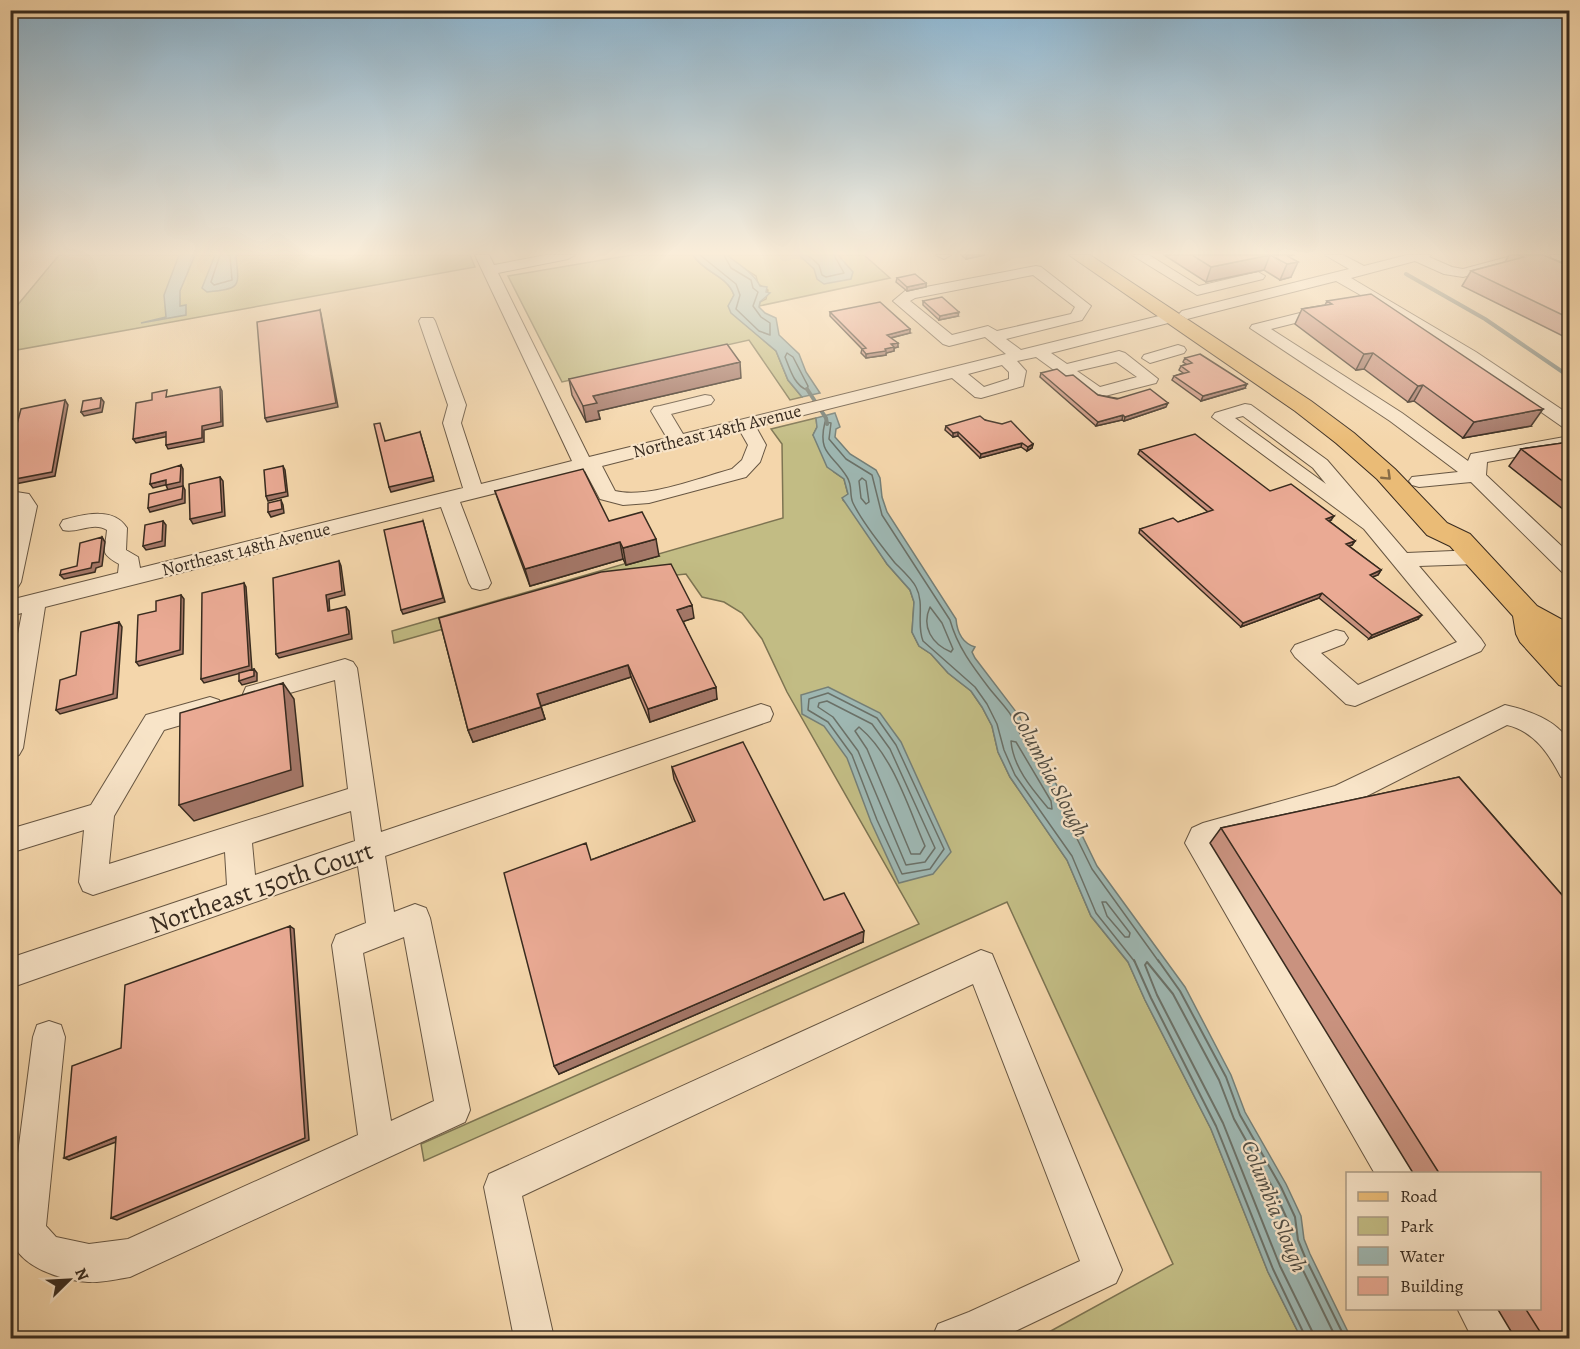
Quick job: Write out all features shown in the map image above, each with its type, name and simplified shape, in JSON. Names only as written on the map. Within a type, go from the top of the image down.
[{"type":"main road","points":[[1182,318],[1332,409],[1378,445],[1419,482],[1462,528],[1468,548]]},
{"type":"main road","points":[[1182,318],[1322,420],[1380,469],[1437,529],[1468,548],[1527,613],[1559,632],[1569,643]]},
{"type":"main road","points":[[1527,613],[1531,634],[1569,677]]},
{"type":"street","points":[[514,318],[587,463],[607,495],[623,499],[649,497],[740,473],[751,462],[757,445],[745,424]]},
{"type":"street","points":[[921,318],[949,341],[988,331],[1012,357],[1018,371],[1017,382],[981,393],[955,372]]},
{"type":"street","points":[[994,337],[1069,318]]},
{"type":"street","name":"Northeast 148th Avenue","points":[[10,608],[1171,318]]},
{"type":"street","points":[[1298,318],[1258,328],[1396,417],[1476,476],[1569,567]]},
{"type":"street","points":[[1410,318],[1462,350],[1569,424]]},
{"type":"street","points":[[427,321],[457,405],[452,423],[474,492]]},
{"type":"street","points":[[1114,332],[1146,355],[1178,350]]},
{"type":"street","points":[[1038,351],[1050,361],[1066,369]]},
{"type":"street","points":[[678,441],[660,411],[705,400]]},
{"type":"street","points":[[1336,638],[1303,651],[1355,697],[1473,645],[1320,464],[1245,409],[1221,417],[1369,524]]},
{"type":"street","points":[[1476,476],[1478,458],[1569,441]]},
{"type":"street","points":[[1419,482],[1476,476]]},
{"type":"street","points":[[10,582],[27,506],[16,497]]},
{"type":"street","points":[[448,498],[480,583]]},
{"type":"street","points":[[70,525],[101,519],[111,522],[117,528],[115,554],[125,557],[130,562],[129,578]]},
{"type":"street","points":[[1400,560],[1468,548]]},
{"type":"street","points":[[10,748],[35,602]]},
{"type":"street","points":[[362,796],[93,882],[100,814],[155,722],[345,668],[382,932]]},
{"type":"street","name":"Northeast 150th Court","points":[[10,973],[761,714]]},
{"type":"street","points":[[1394,1172],[1199,843],[1202,837],[1213,832],[1341,796],[1505,715],[1517,717],[1550,739],[1557,745],[1569,768]]},
{"type":"street","points":[[10,841],[100,814]]},
{"type":"street","points":[[238,836],[242,894]]},
{"type":"street","points":[[49,1037],[19,1235],[45,1253],[88,1263],[129,1258],[377,1145],[453,1110],[416,918],[347,945],[377,1145]]},
{"type":"street","points":[[534,1338],[502,1186],[981,965],[1103,1270],[968,1336]]},
{"type":"street","points":[[1477,1310],[1494,1338]]},
{"type":"green space","points":[[11,318],[194,318],[11,351]]},
{"type":"green space","points":[[529,318],[738,318],[776,351],[788,380],[802,397],[790,400],[749,340],[562,382]]},
{"type":"green space","points":[[816,418],[817,427],[813,435],[834,472],[844,479],[848,494],[843,500],[852,509],[887,564],[910,590],[914,602],[912,632],[919,646],[931,654],[948,673],[971,691],[982,707],[992,726],[998,752],[1010,777],[1067,860],[1091,916],[1128,962],[1211,1129],[1268,1272],[1301,1338],[1038,1338],[1173,1264],[1007,902],[424,1161],[421,1144],[919,924],[787,692],[762,639],[742,613],[724,602],[702,597],[686,574],[608,582],[394,643],[392,631],[783,518],[782,444],[771,429]]},
{"type":"water","points":[[737,318],[776,318],[779,335],[799,354],[806,372],[820,393],[802,397],[788,380],[776,351]]},
{"type":"water","points":[[835,413],[840,427],[836,429],[835,437],[850,454],[876,470],[880,478],[882,497],[887,512],[956,619],[961,636],[975,647],[972,652],[975,658],[1020,717],[1023,727],[1062,794],[1097,866],[1185,987],[1231,1075],[1245,1112],[1286,1184],[1301,1216],[1304,1239],[1310,1254],[1351,1338],[1301,1338],[1268,1272],[1211,1129],[1128,962],[1091,916],[1067,860],[1010,777],[998,752],[992,726],[982,707],[971,691],[948,673],[931,654],[919,646],[912,632],[914,602],[910,590],[887,564],[842,498],[848,494],[844,479],[827,467],[813,435],[817,427],[816,418]]},
{"type":"water","points":[[828,687],[880,713],[901,742],[951,852],[933,874],[899,883],[871,822],[847,758],[824,726],[802,714],[801,695]]},
{"type":"building","points":[[278,318],[321,318],[336,403],[265,418],[257,322]]},
{"type":"building","points":[[836,318],[898,318],[910,329],[887,335],[898,343],[891,344],[894,347],[885,349],[886,351],[866,354],[862,349],[866,348]]},
{"type":"building","points":[[1314,318],[1407,318],[1543,409],[1474,422],[1423,385],[1418,386],[1373,353],[1364,354]]},
{"type":"building","points":[[727,344],[740,362],[593,396],[597,403],[583,406],[569,379]]},
{"type":"building","points":[[1200,354],[1247,384],[1203,396],[1174,376],[1189,372],[1181,366],[1192,363],[1185,358]]},
{"type":"building","points":[[1057,369],[1066,376],[1073,375],[1098,395],[1117,399],[1150,389],[1168,403],[1125,417],[1123,415],[1098,422],[1041,373]]},
{"type":"building","points":[[220,387],[221,422],[202,426],[202,438],[166,445],[166,432],[133,439],[136,403],[152,400],[152,393],[167,390],[166,397]]},
{"type":"building","points":[[101,398],[100,408],[81,412],[83,401]]},
{"type":"building","points":[[65,400],[52,472],[10,480],[10,450],[21,409]]},
{"type":"building","points":[[980,416],[985,420],[1002,424],[1011,421],[1033,444],[1028,447],[1022,443],[981,454],[958,432],[953,433],[946,426]]},
{"type":"building","points":[[380,423],[385,441],[420,432],[433,477],[389,487],[374,424]]},
{"type":"building","points":[[1195,434],[1270,491],[1291,484],[1334,516],[1326,519],[1355,541],[1346,544],[1381,570],[1370,575],[1422,615],[1372,635],[1322,593],[1243,623],[1140,529],[1173,518],[1178,522],[1213,510],[1140,450]]},
{"type":"building","points":[[1569,442],[1569,486],[1521,449]]},
{"type":"building","points":[[181,465],[180,482],[166,485],[166,480],[150,484],[151,474]]},
{"type":"building","points":[[283,466],[286,492],[266,496],[264,470]]},
{"type":"building","points":[[583,469],[609,521],[642,512],[656,539],[623,548],[620,542],[525,569],[495,491]]},
{"type":"building","points":[[220,477],[222,512],[190,519],[189,484]]},
{"type":"building","points":[[183,486],[182,499],[148,508],[149,494]]},
{"type":"building","points":[[281,500],[282,509],[268,512],[268,503]]},
{"type":"building","points":[[163,521],[162,541],[143,546],[145,525]]},
{"type":"building","points":[[423,521],[443,598],[401,610],[384,530]]},
{"type":"building","points":[[102,537],[99,562],[92,563],[91,568],[60,575],[61,570],[77,566],[80,543]]},
{"type":"building","points":[[339,561],[342,591],[326,595],[328,611],[346,607],[349,634],[276,654],[273,578]]},
{"type":"building","points":[[671,564],[692,605],[677,610],[716,687],[648,709],[628,665],[537,694],[541,707],[468,730],[439,618],[601,572]]},
{"type":"building","points":[[244,583],[249,666],[201,679],[202,593]]},
{"type":"building","points":[[181,595],[180,650],[136,662],[138,615],[156,611],[156,601]]},
{"type":"building","points":[[119,622],[113,694],[56,710],[60,680],[76,675],[81,632]]},
{"type":"building","points":[[254,669],[254,676],[239,681],[239,673]]},
{"type":"building","points":[[283,683],[291,770],[179,805],[180,713]]},
{"type":"building","points":[[743,742],[824,900],[844,893],[864,931],[554,1066],[504,873],[586,843],[591,860],[695,821],[672,767]]},
{"type":"building","points":[[1459,777],[1569,903],[1569,1338],[1544,1338],[1526,1310],[1541,1310],[1541,1172],[1438,1172],[1221,828]]},
{"type":"building","points":[[290,926],[305,1138],[111,1218],[116,1137],[64,1158],[72,1066],[121,1048],[125,985]]},
{"type":"waterway","name":"Columbia Slough","points":[[1483,318],[1570,377]]},
{"type":"waterway","name":"Columbia Slough","points":[[807,389],[826,418],[827,424]]}]
